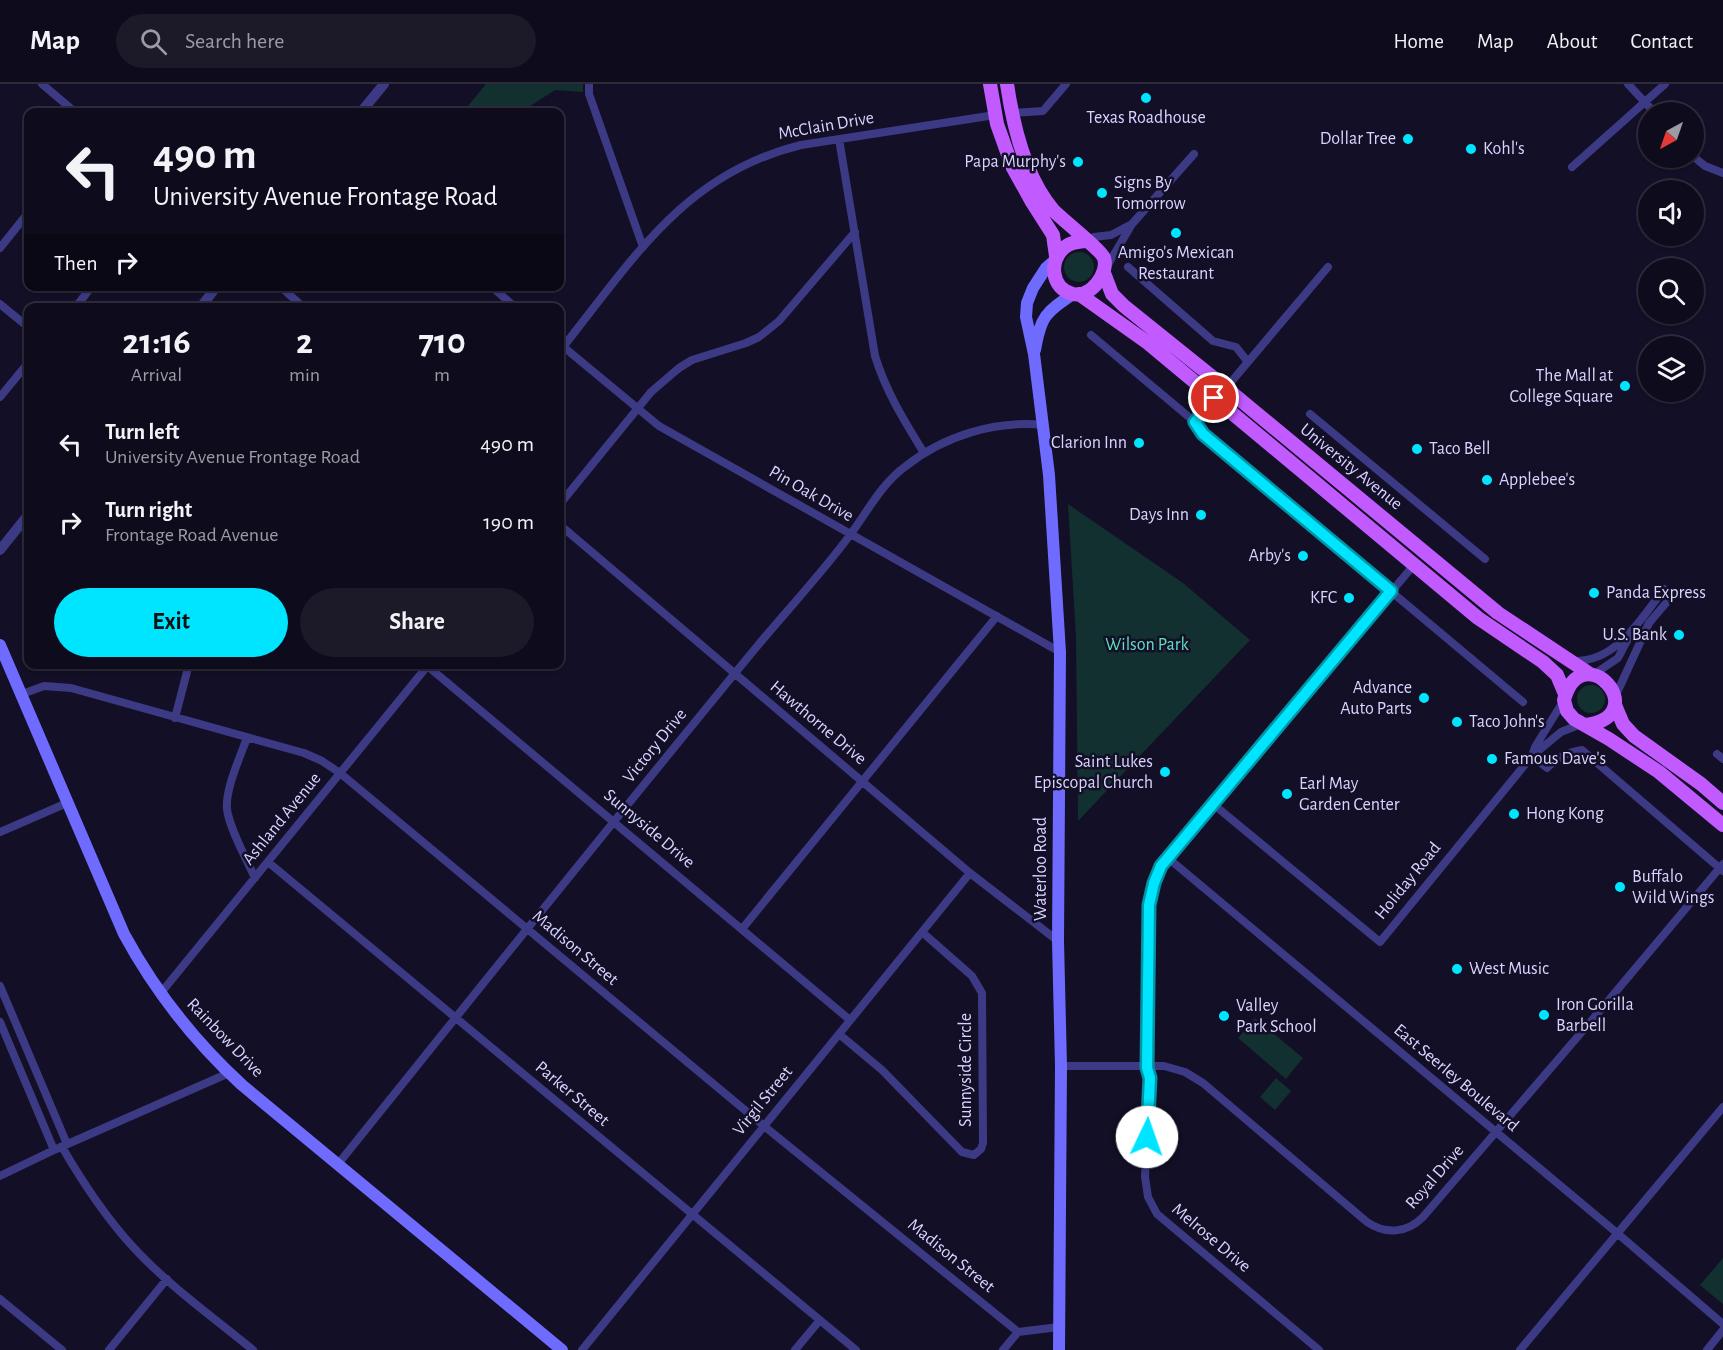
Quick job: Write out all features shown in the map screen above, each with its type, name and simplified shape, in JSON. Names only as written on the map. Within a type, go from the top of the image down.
[{"type":"main road","points":[[990,84],[995,115],[1012,166],[1053,234],[1055,259],[1053,270],[1056,279],[1060,285],[1076,294],[1094,286],[1105,271],[1104,257],[1052,208],[1035,179],[1019,141],[1011,113],[1007,84]]},
{"type":"main road","points":[[1055,259],[1072,243],[1087,241]]},
{"type":"main road","name":"Waterloo Road","points":[[1055,259],[1033,288],[1027,303],[1026,317],[1034,354],[1044,425],[1060,652],[1059,1350]]},
{"type":"main road","name":"University Avenue","points":[[1105,271],[1112,294],[1124,306],[1498,613],[1592,674]]},
{"type":"main road","name":"Waterloo Road","points":[[1034,354],[1044,316],[1076,294]]},
{"type":"main road","name":"University Avenue","points":[[1076,294],[1163,355],[1413,566],[1478,618],[1552,669],[1564,697]]},
{"type":"main road","points":[[1163,355],[1188,365],[1214,387],[1226,388]]},
{"type":"main road","points":[[1413,566],[1428,566],[1454,586],[1481,599]]},
{"type":"main road","name":"Rainbow Drive","points":[[0,645],[3,660],[22,694],[124,933],[160,994],[229,1073],[562,1350]]},
{"type":"main road","points":[[1723,803],[1701,784],[1634,736],[1623,724],[1609,683],[1592,674],[1575,680],[1564,697],[1568,711],[1584,724],[1659,772],[1723,825]]},
{"type":"main road","points":[[1584,724],[1603,720],[1615,701]]},
{"type":"street","points":[[42,84],[70,108]]},
{"type":"street","points":[[364,108],[384,84]]},
{"type":"street","points":[[589,84],[589,94],[643,247]]},
{"type":"street","points":[[1011,113],[1043,111],[1066,84]]},
{"type":"street","points":[[1628,84],[1645,102],[1665,84]]},
{"type":"street","points":[[1572,167],[1638,108]]},
{"type":"street","name":"McClain Drive","points":[[564,342],[676,211],[711,183],[739,166],[778,150],[995,115]]},
{"type":"street","points":[[839,139],[871,335],[880,372],[897,409],[924,453]]},
{"type":"street","points":[[1105,271],[1132,224],[1194,154]]},
{"type":"street","points":[[1704,164],[1723,173]]},
{"type":"street","points":[[0,248],[24,218]]},
{"type":"street","points":[[1087,241],[1094,237],[1111,235],[1132,224]]},
{"type":"street","points":[[564,499],[651,392],[679,368],[710,353],[746,343],[772,328],[855,232]]},
{"type":"street","points":[[1128,267],[1213,341],[1236,347],[1248,362]]},
{"type":"street","points":[[1226,388],[1328,267]]},
{"type":"street","points":[[79,303],[88,291]]},
{"type":"street","points":[[204,303],[213,291]]},
{"type":"street","points":[[285,291],[299,303]]},
{"type":"street","points":[[497,291],[510,303]]},
{"type":"street","points":[[0,304],[24,324]]},
{"type":"street","points":[[1091,335],[1195,422],[1203,434],[1524,702]]},
{"type":"street","name":"Pin Oak Drive","points":[[564,349],[659,426],[1060,652]]},
{"type":"street","points":[[0,397],[24,368]]},
{"type":"street","points":[[1195,422],[1214,398]]},
{"type":"street","points":[[1310,414],[1485,560]]},
{"type":"street","name":"Victory Drive","points":[[338,1164],[850,535],[884,486],[908,464],[953,438],[990,427],[1044,425]]},
{"type":"street","points":[[0,550],[24,521]]},
{"type":"street","name":"Hawthorne Drive","points":[[564,528],[969,873],[1058,941]]},
{"type":"street","name":"Melrose Drive","points":[[1318,1350],[1157,1214],[1152,1206],[1145,1187],[1150,1078],[1147,1068],[1149,905],[1161,866],[1413,566]]},
{"type":"street","points":[[1572,660],[1583,661],[1608,653],[1633,629],[1664,589]]},
{"type":"street","points":[[1615,701],[1649,623],[1672,596]]},
{"type":"street","points":[[742,929],[997,616]]},
{"type":"street","points":[[1592,674],[1618,658],[1633,629]]},
{"type":"street","points":[[175,718],[188,669]]},
{"type":"street","name":"Ashland Avenue","points":[[160,994],[424,669]]},
{"type":"street","name":"Sunnyside Drive","points":[[432,669],[850,1020]]},
{"type":"street","name":"Madison Street","points":[[22,694],[44,686],[71,688],[314,756],[340,773],[764,1126],[1018,1332]]},
{"type":"street","name":"Holiday Road","points":[[1532,756],[1564,697]]},
{"type":"street","name":"Holiday Road","points":[[1214,804],[1380,942],[1532,756],[1561,732],[1584,724]]},
{"type":"street","points":[[246,738],[228,795],[227,809],[255,878]]},
{"type":"street","points":[[1532,756],[1547,768],[1557,757],[1582,750],[1722,867]]},
{"type":"street","points":[[0,832],[67,803]]},
{"type":"street","name":"East Seerley Boulevard","points":[[1168,858],[1723,1324]]},
{"type":"street","name":"Parker Street","points":[[268,862],[856,1350]]},
{"type":"street","name":"Royal Drive","points":[[1061,1066],[1147,1068],[1164,1066],[1185,1072],[1194,1077],[1367,1222],[1388,1231],[1404,1230],[1418,1222],[1722,867]]},
{"type":"street","name":"Virgil Street","points":[[582,1350],[969,873]]},
{"type":"street","name":"Sunnyside Circle","points":[[839,1034],[882,1070],[963,1152],[974,1155],[981,1149],[983,1143],[982,993],[980,986],[972,976],[922,932]]},
{"type":"street","points":[[0,986],[61,1147]]},
{"type":"street","points":[[0,1022],[61,1147],[89,1191],[119,1231],[143,1258],[253,1350]]},
{"type":"street","points":[[0,1176],[229,1073]]},
{"type":"street","points":[[1520,1350],[1723,1107]]},
{"type":"street","points":[[109,1350],[167,1279]]},
{"type":"street","points":[[0,1299],[62,1350]]},
{"type":"street","points":[[795,1350],[820,1320]]},
{"type":"street","points":[[1003,1350],[1018,1332],[1059,1327]]},
{"type":"street","points":[[1707,1350],[1723,1330]]},
{"type":"green space","points":[[486,84],[583,84],[583,92],[555,90],[527,108],[466,108]]},
{"type":"green space","points":[[1079,252],[1085,253],[1093,261],[1093,273],[1085,281],[1079,282],[1073,281],[1065,273],[1064,267],[1065,261],[1073,253]]},
{"type":"green space","name":"Wilson Park","points":[[1068,504],[1183,583],[1250,640],[1078,821],[1076,637]]},
{"type":"green space","points":[[1591,685],[1601,689],[1605,699],[1601,709],[1591,713],[1581,709],[1577,699],[1581,689]]},
{"type":"green space","points":[[1255,1018],[1303,1058],[1286,1079],[1238,1038]]},
{"type":"green space","points":[[1276,1078],[1291,1091],[1275,1110],[1260,1097]]},
{"type":"green space","points":[[1723,1258],[1723,1304],[1700,1285]]},
{"type":"place","name":"Texas Roadhouse","points":[[1146,98]]},
{"type":"place","name":"Dollar Tree","points":[[1408,139]]},
{"type":"place","name":"Kohl's","points":[[1471,149]]},
{"type":"place","name":"Papa Murphy's","points":[[1078,162]]},
{"type":"place","name":"Signs By Tomorrow","points":[[1102,193]]},
{"type":"place","name":"Amigo's Mexican Restaurant","points":[[1176,233]]},
{"type":"place","name":"The Mall at College Square","points":[[1625,386]]},
{"type":"place","name":"Clarion Inn","points":[[1139,443]]},
{"type":"place","name":"Taco Bell","points":[[1417,449]]},
{"type":"place","name":"Applebee's","points":[[1487,480]]},
{"type":"place","name":"Days Inn","points":[[1201,515]]},
{"type":"place","name":"Arby's","points":[[1303,556]]},
{"type":"place","name":"Panda Express","points":[[1594,593]]},
{"type":"place","name":"KFC","points":[[1349,598]]},
{"type":"place","name":"U.S. Bank","points":[[1679,635]]},
{"type":"place","name":"Advance Auto Parts","points":[[1424,698]]},
{"type":"place","name":"Taco John's","points":[[1457,722]]},
{"type":"place","name":"Famous Dave's","points":[[1492,759]]},
{"type":"place","name":"Saint Lukes Episcopal Church","points":[[1165,772]]},
{"type":"place","name":"Earl May Garden Center","points":[[1287,794]]},
{"type":"place","name":"Hong Kong","points":[[1514,814]]},
{"type":"place","name":"Buffalo Wild Wings","points":[[1620,887]]},
{"type":"place","name":"West Music","points":[[1457,969]]},
{"type":"place","name":"Iron Gorilla Barbell","points":[[1544,1015]]},
{"type":"place","name":"Valley Park School","points":[[1224,1016]]},
{"type":"route","points":[[1147,1137],[1150,1078],[1147,1068],[1149,1058],[1149,905],[1161,866],[1391,591],[1203,434],[1195,422],[1214,398]]}]
